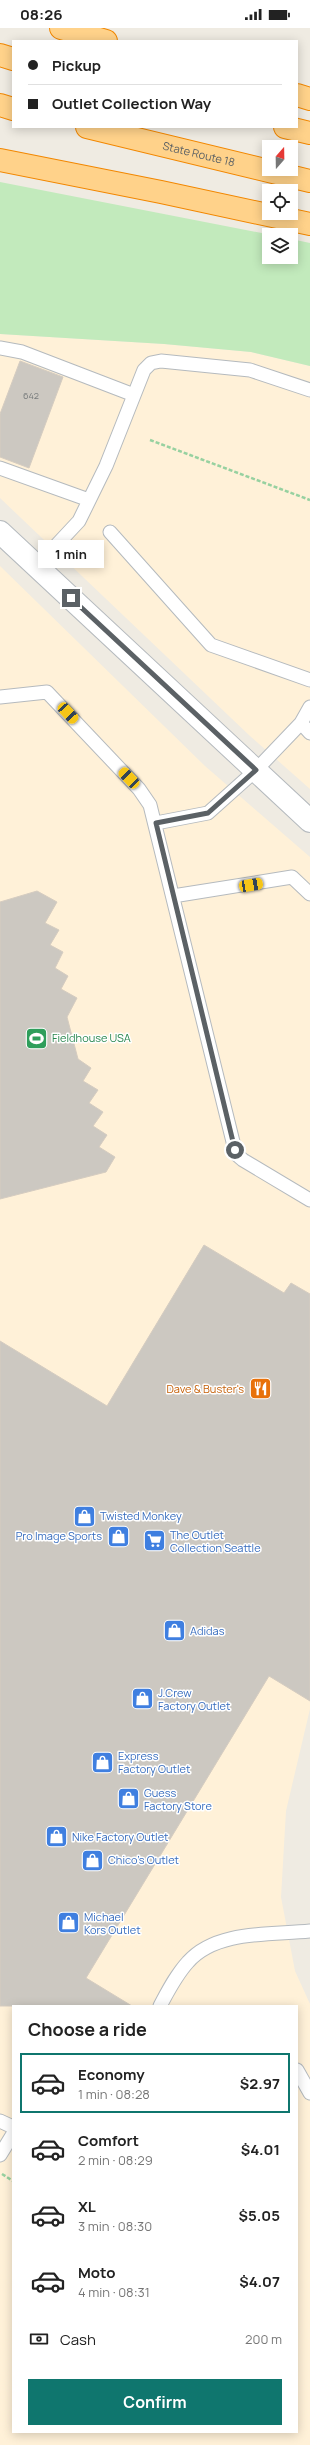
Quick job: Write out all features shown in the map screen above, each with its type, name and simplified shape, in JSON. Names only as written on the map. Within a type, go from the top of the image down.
[{"type":"highway","points":[[61,28],[103,40]]},
{"type":"highway","points":[[0,55],[12,58]]},
{"type":"highway","points":[[298,96],[310,99]]},
{"type":"highway","points":[[0,105],[12,109]]},
{"type":"highway","name":"State Route 18","points":[[91,128],[310,181]]},
{"type":"highway","points":[[289,128],[310,133]]},
{"type":"highway","points":[[0,160],[161,192],[310,224]]},
{"type":"street","points":[[0,532],[310,821]]},
{"type":"lane","points":[[0,348],[22,352],[134,395]]},
{"type":"lane","points":[[36,566],[79,521],[106,466],[144,370],[151,363],[161,361],[250,370],[310,390]]},
{"type":"lane","points":[[0,468],[89,500]]},
{"type":"lane","points":[[110,532],[211,645],[310,680]]},
{"type":"lane","points":[[0,697],[47,692],[139,789],[150,805],[156,823],[174,896],[236,1154],[243,1160],[310,1200]]},
{"type":"lane","points":[[156,823],[208,813],[305,728],[310,707]]},
{"type":"lane","points":[[174,896],[292,877],[310,894]]},
{"type":"lane","points":[[161,2005],[188,1961],[208,1947],[226,1940],[310,1931]]},
{"type":"lane","points":[[298,2072],[310,2093]]},
{"type":"lane","points":[[0,2121],[12,2127]]},
{"type":"lane","points":[[0,2155],[12,2136]]},
{"type":"path","points":[[150,440],[310,500]]},
{"type":"path","points":[[2,2174],[12,2180]]},
{"type":"shaded area","points":[[0,334],[164,344],[251,352],[310,366],[310,789],[250,736],[0,498]]},
{"type":"shaded area","points":[[0,566],[205,766],[310,857],[310,1709],[286,1811],[281,1897],[295,1971],[310,2004],[310,2445],[0,2445]]},
{"type":"green space","points":[[0,182],[262,233],[262,264],[298,264],[298,240],[310,243],[310,366],[251,352],[164,344],[0,334]]},
{"type":"building","points":[[20,361],[63,377],[29,468],[0,457],[0,414]]},
{"type":"building","name":"Fieldhouse USA","points":[[37,891],[57,902],[45,923],[59,930],[50,945],[63,952],[55,968],[68,976],[61,989],[77,998],[67,1017],[78,1059],[91,1068],[83,1081],[98,1090],[89,1103],[103,1112],[93,1126],[107,1135],[99,1147],[115,1157],[106,1172],[0,1199],[0,902]]},
{"type":"building","name":"The Outlet Collection Seattle","points":[[204,1245],[284,1293],[291,1283],[310,1294],[310,1701],[269,1676],[86,1978],[130,2005],[0,2006],[0,1341],[107,1406]]},
{"type":"place","name":"Fieldhouse USA","points":[[36,1038]]},
{"type":"place","name":"Dave & Buster's","points":[[260,1389]]},
{"type":"place","name":"Twisted Monkey","points":[[84,1516]]},
{"type":"place","name":"Pro Image Sports","points":[[118,1536]]},
{"type":"place","name":"The Outlet Collection Seattle","points":[[155,1541]]},
{"type":"place","name":"Adidas","points":[[175,1631]]},
{"type":"place","name":"J.Crew Factory Outlet","points":[[142,1699]]},
{"type":"place","name":"Express Factory Outlet","points":[[103,1762]]},
{"type":"place","name":"Guess Factory Store","points":[[129,1799]]},
{"type":"place","name":"Nike Factory Outlet","points":[[57,1837]]},
{"type":"place","name":"Chico's Outlet","points":[[92,1860]]},
{"type":"place","name":"Michael Kors Outlet","points":[[68,1923]]},
{"type":"route","points":[[71,598],[256,770],[208,813],[156,823],[235,1150]]}]
